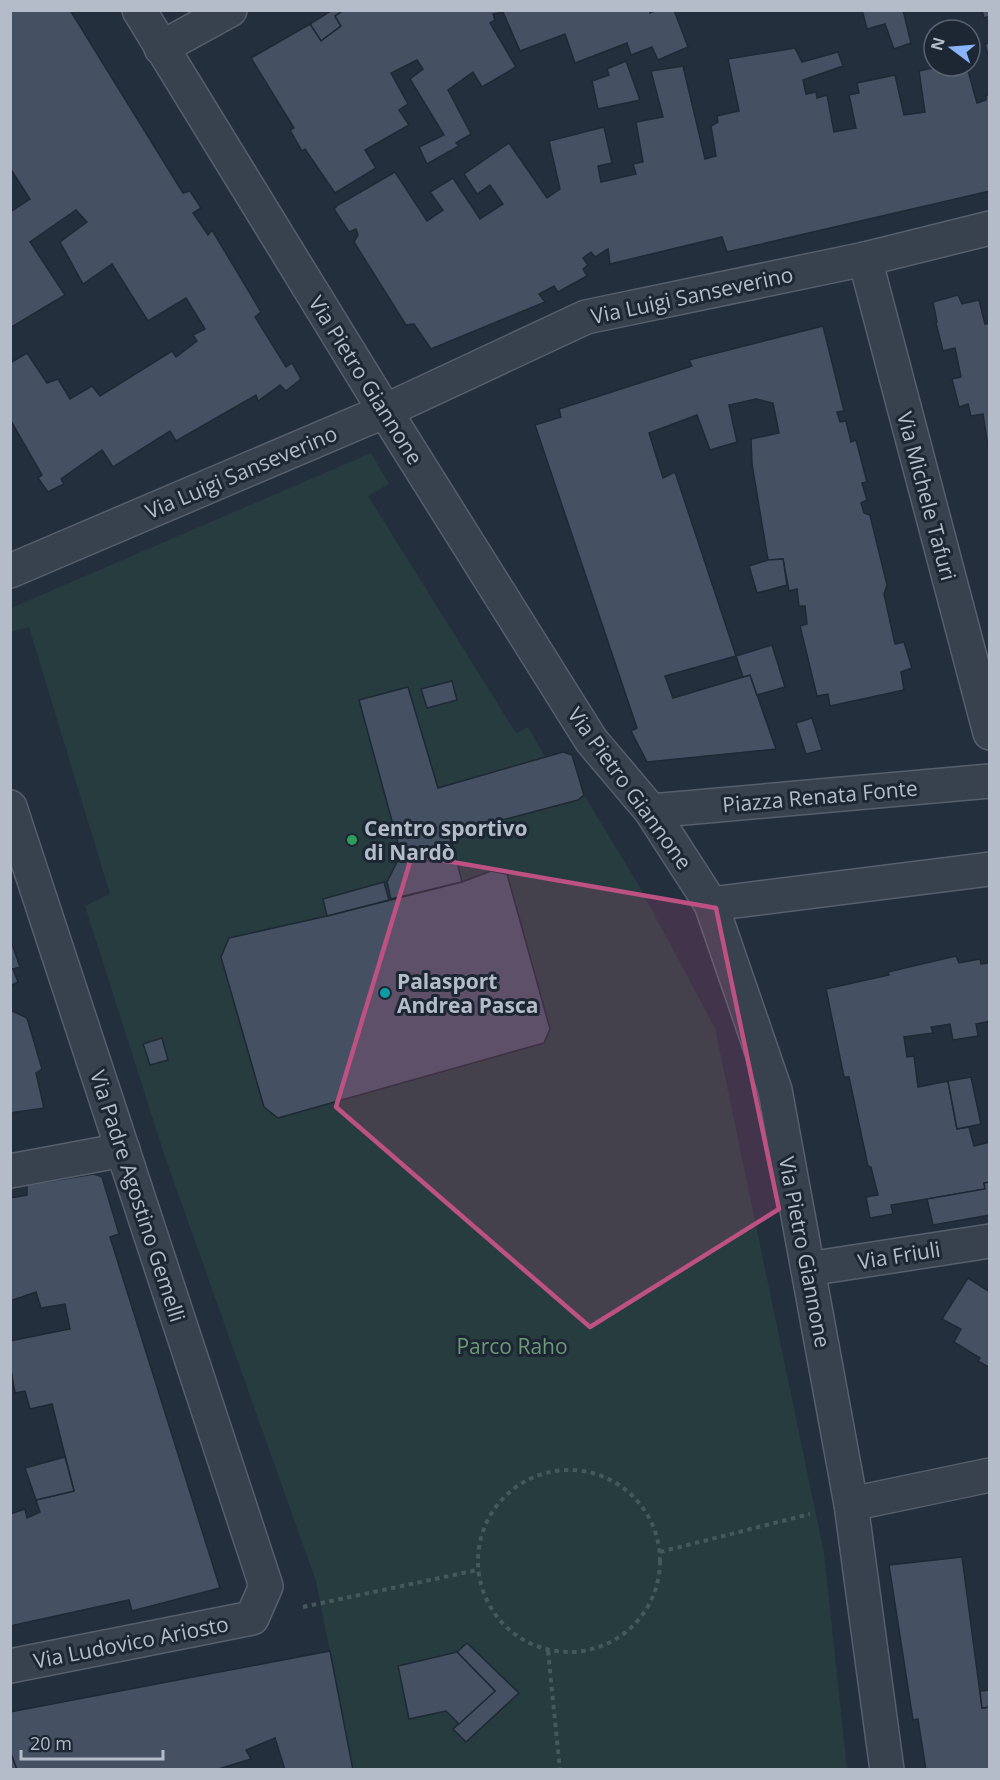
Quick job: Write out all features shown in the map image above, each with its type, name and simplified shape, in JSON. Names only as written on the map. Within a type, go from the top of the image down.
[{"type":"street","name":"Via Pietro Giannone","points":[[139,10],[385,411],[591,740],[651,811],[711,904],[775,1090],[851,1504],[887,1770]]},
{"type":"street","points":[[161,48],[230,10]]},
{"type":"street","name":"Via Luigi Sanseverino","points":[[12,567],[385,411],[586,317],[865,259],[990,228]]},
{"type":"street","name":"Via Michele Tafuri","points":[[865,259],[990,733]]},
{"type":"street","name":"Piazza Renata Fonte","points":[[651,811],[990,782]]},
{"type":"street","name":"Via Padre Agostino Gemelli","points":[[10,807],[266,1586],[252,1618]]},
{"type":"street","points":[[711,904],[990,869]]},
{"type":"street","points":[[10,1171],[123,1150]]},
{"type":"street","name":"Via Friuli","points":[[808,1269],[990,1241]]},
{"type":"street","points":[[851,1504],[990,1475]]},
{"type":"street","name":"Via Ludovico Ariosto","points":[[10,1666],[252,1618]]},
{"type":"path","points":[[560,1469],[588,1470],[615,1481],[638,1499],[653,1524],[660,1552],[658,1580],[648,1607],[629,1630],[605,1645],[577,1653],[548,1651],[522,1641],[500,1622],[484,1598],[477,1570],[478,1542],[489,1514],[507,1492],[532,1476],[560,1469]]},
{"type":"path","points":[[660,1552],[851,1504]]},
{"type":"path","points":[[252,1618],[477,1570]]},
{"type":"path","points":[[548,1651],[560,1770]]},
{"type":"highlighted area","points":[[412,855],[716,908],[779,1209],[590,1327],[336,1107]]},
{"type":"green space","name":"Parco Raho","points":[[371,453],[389,484],[368,496],[516,733],[528,727],[545,757],[563,752],[572,755],[584,795],[638,884],[715,1028],[824,1553],[847,1769],[353,1769],[316,1581],[165,1157],[85,906],[110,894],[29,627],[11,632],[11,608]]},
{"type":"building","points":[[10,10],[70,10],[183,193],[190,191],[201,208],[193,213],[208,235],[212,230],[261,312],[255,317],[286,367],[292,363],[301,379],[286,391],[280,385],[258,401],[256,395],[176,441],[170,431],[113,467],[102,450],[61,479],[64,484],[48,492],[38,478],[42,475],[10,419],[10,363],[27,353],[47,383],[58,379],[70,399],[92,386],[100,396],[172,351],[176,357],[197,341],[193,335],[205,329],[186,298],[148,321],[112,264],[83,284],[60,242],[87,222],[76,210],[30,242],[65,295],[10,328],[10,212],[30,199],[10,168]]},
{"type":"building","points":[[332,10],[344,10],[335,16],[341,26],[321,41],[310,24]]},
{"type":"building","points":[[344,10],[649,10],[650,13],[657,10],[674,10],[688,47],[658,60],[652,47],[631,55],[627,43],[575,63],[565,34],[520,51],[503,12],[493,14],[495,20],[490,23],[516,67],[482,87],[473,72],[448,90],[471,134],[456,143],[459,146],[427,164],[419,147],[444,135],[410,79],[423,69],[417,60],[391,73],[408,104],[399,110],[409,125],[365,150],[376,168],[335,193],[305,149],[302,151],[290,130],[294,128],[251,58],[310,24],[321,41],[341,26],[335,16]]},
{"type":"building","points":[[862,10],[903,10],[911,43],[894,49],[885,24],[867,29]]},
{"type":"building","points":[[982,10],[990,10],[990,16],[984,18]]},
{"type":"building","points":[[990,43],[990,63],[985,44]]},
{"type":"building","points":[[795,48],[802,62],[838,52],[843,66],[803,80],[806,94],[816,92],[817,98],[827,95],[834,132],[856,128],[849,95],[859,93],[857,83],[895,75],[904,115],[925,112],[919,71],[922,70],[922,78],[970,78],[977,103],[986,100],[986,95],[990,95],[990,191],[727,252],[722,237],[610,264],[608,249],[595,257],[591,252],[583,258],[588,265],[583,269],[587,276],[558,292],[554,286],[539,294],[545,302],[431,349],[414,324],[406,325],[354,242],[358,235],[356,229],[349,232],[334,209],[395,172],[427,221],[443,210],[430,192],[453,178],[480,219],[503,204],[490,185],[477,194],[464,174],[509,143],[547,198],[560,189],[549,141],[604,127],[612,163],[598,166],[601,182],[636,174],[633,164],[643,162],[636,122],[663,117],[651,71],[683,66],[705,159],[716,156],[711,126],[718,122],[717,116],[739,111],[728,59]]},
{"type":"building","points":[[626,61],[640,100],[598,109],[592,81],[609,75],[607,69]]},
{"type":"building","points":[[958,295],[962,304],[979,300],[985,324],[990,323],[990,459],[983,414],[971,416],[968,404],[959,407],[952,379],[961,377],[955,348],[943,351],[936,323],[933,302]]},
{"type":"building","points":[[823,326],[844,411],[837,412],[840,422],[846,421],[851,442],[856,440],[867,482],[862,483],[867,500],[861,503],[864,513],[870,515],[887,585],[884,594],[895,644],[904,642],[912,668],[901,672],[904,690],[830,706],[828,694],[817,696],[800,626],[807,624],[805,606],[799,606],[797,589],[789,591],[783,559],[768,560],[752,464],[751,439],[779,433],[773,403],[756,399],[729,405],[737,442],[710,450],[697,415],[649,433],[663,478],[675,472],[736,656],[665,676],[673,698],[750,675],[776,749],[647,762],[631,731],[637,728],[535,425],[561,417],[559,409],[692,366],[689,360]]},
{"type":"building","points":[[783,559],[787,585],[757,593],[749,566],[768,560]]},
{"type":"building","points":[[772,645],[785,687],[757,695],[750,675],[743,677],[736,656]]},
{"type":"building","points":[[452,681],[457,700],[427,708],[421,689]]},
{"type":"building","points":[[408,687],[438,788],[563,752],[572,755],[584,795],[578,800],[450,834],[462,882],[391,899],[387,882],[401,854],[359,700]]},
{"type":"building","points":[[812,718],[822,750],[806,754],[796,723]]},
{"type":"building","name":"Palasport Andrea Pasca","points":[[491,871],[507,874],[550,1029],[544,1043],[278,1118],[264,1107],[221,957],[229,938],[462,882]]},
{"type":"building","points":[[384,882],[389,900],[327,916],[323,899]]},
{"type":"building","points":[[10,938],[20,967],[10,970]]},
{"type":"building","points":[[956,956],[959,963],[980,959],[981,964],[990,963],[990,1021],[976,1024],[978,1036],[953,1040],[950,1024],[931,1027],[933,1033],[904,1037],[907,1057],[914,1056],[918,1087],[948,1081],[957,1129],[969,1127],[974,1146],[990,1142],[990,1182],[984,1183],[985,1189],[891,1205],[893,1214],[870,1218],[866,1197],[878,1195],[871,1167],[868,1166],[849,1077],[844,1077],[826,989],[889,975],[888,972]]},
{"type":"building","points":[[13,969],[18,982],[10,986],[10,970]]},
{"type":"building","points":[[10,1010],[27,1018],[42,1069],[36,1073],[44,1108],[10,1113]]},
{"type":"building","points":[[162,1038],[168,1060],[150,1065],[143,1044]]},
{"type":"building","points":[[971,1077],[981,1124],[957,1129],[948,1081]]},
{"type":"building","points":[[94,1174],[102,1177],[119,1234],[110,1237],[220,1588],[132,1611],[129,1600],[10,1626],[10,1514],[25,1509],[27,1518],[40,1512],[36,1500],[74,1491],[52,1404],[30,1409],[25,1391],[15,1393],[10,1364],[10,1341],[70,1329],[65,1304],[41,1308],[36,1292],[10,1301],[10,1198],[27,1195],[27,1185]]},
{"type":"building","points":[[990,1182],[990,1215],[933,1225],[927,1199],[985,1189],[984,1183]]},
{"type":"building","points":[[968,1278],[990,1292],[990,1368],[978,1361],[980,1358],[954,1342],[961,1329],[942,1319]]},
{"type":"building","points":[[65,1457],[74,1491],[36,1500],[25,1468]]},
{"type":"building","points":[[962,1557],[982,1708],[990,1707],[990,1770],[926,1770],[918,1719],[913,1720],[889,1565]]},
{"type":"building","points":[[467,1643],[519,1693],[466,1742],[453,1729],[495,1691],[457,1652]]},
{"type":"building","points":[[330,1651],[353,1770],[285,1770],[275,1738],[246,1750],[251,1759],[215,1770],[17,1770],[10,1751],[10,1712]]},
{"type":"building","points":[[457,1652],[495,1691],[459,1724],[446,1711],[409,1719],[398,1666]]},
{"type":"building","points":[[990,1690],[990,1707],[982,1708],[980,1691]]},
{"type":"building","points":[[10,1751],[17,1770],[10,1770]]},
{"type":"place","name":"Centro sportivo di Nardò","points":[[352,840]]},
{"type":"place","name":"Palasport Andrea Pasca","points":[[385,993]]}]
